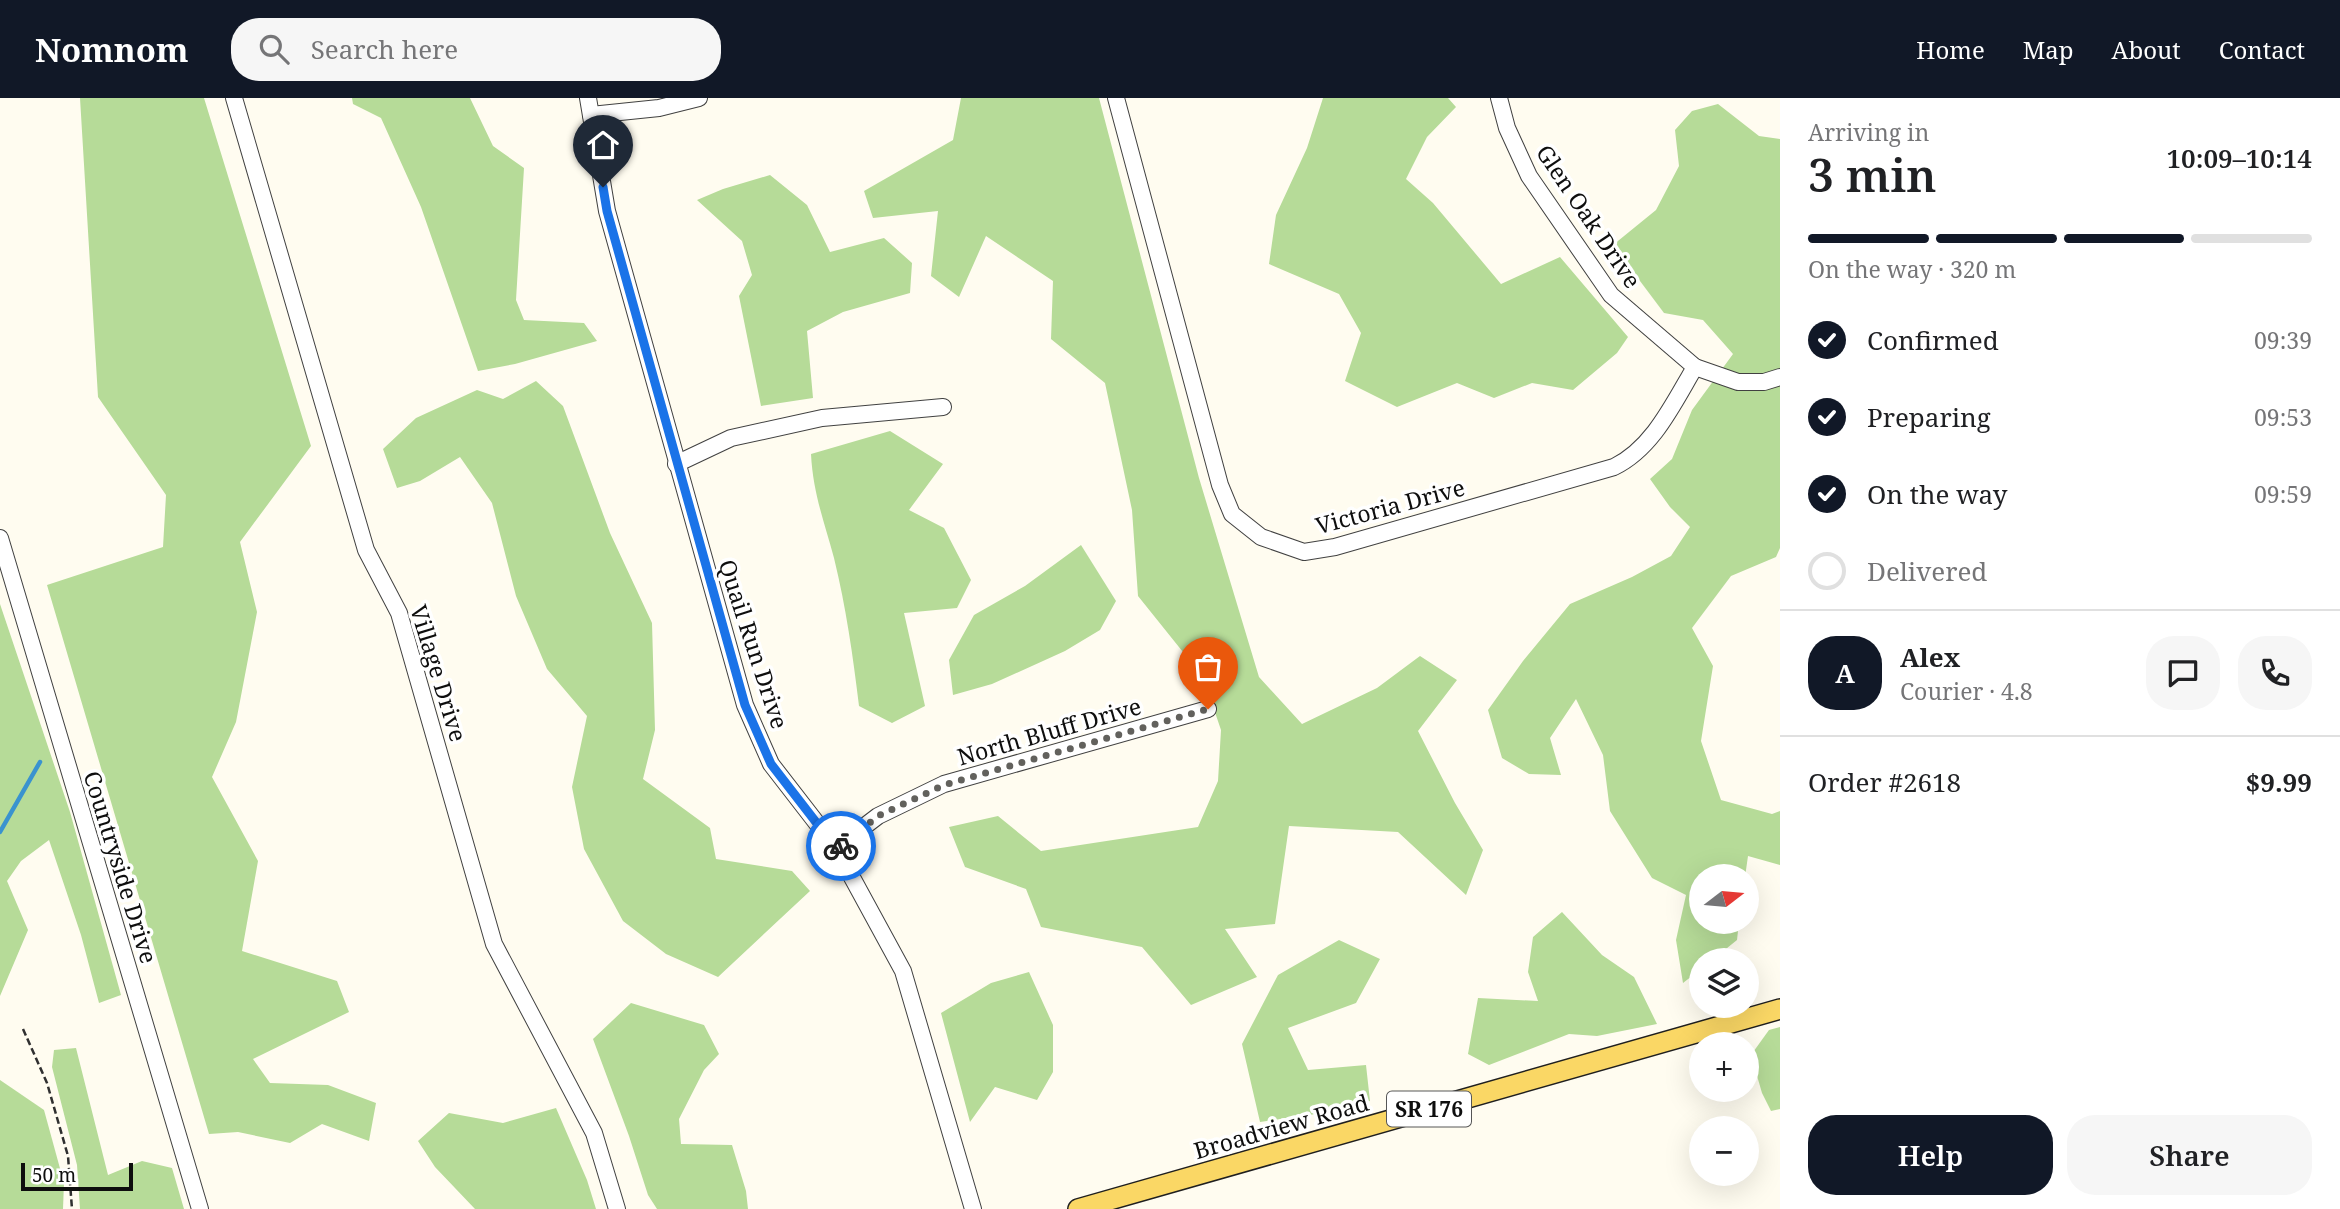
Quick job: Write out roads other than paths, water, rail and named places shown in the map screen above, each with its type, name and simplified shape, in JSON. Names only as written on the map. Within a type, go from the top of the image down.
[{"type":"main road","name":"Broadview Road","points":[[1078,1209],[1780,1009]]},
{"type":"street","name":"Village Drive","points":[[234,98],[366,550],[399,613],[494,943],[594,1133],[617,1209]]},
{"type":"street","name":"Quail Run Drive","points":[[588,98],[607,211],[745,705],[771,764],[836,848],[903,971],[973,1209]]},
{"type":"street","points":[[592,115],[659,108],[699,98]]},
{"type":"street","name":"Victoria Drive","points":[[1116,98],[1220,485],[1232,514],[1261,537],[1304,552],[1335,547],[1614,467],[1627,461],[1662,423],[1695,367]]},
{"type":"street","name":"Glen Oak Drive","points":[[1499,98],[1507,128],[1529,176],[1611,295],[1695,367],[1738,382],[1764,382],[1780,377]]},
{"type":"street","points":[[676,464],[731,438],[822,418],[943,407]]},
{"type":"street","name":"Countryside Drive","points":[[0,538],[200,1209]]},
{"type":"street","name":"North Bluff Drive","points":[[836,848],[878,816],[944,785],[1208,709]]},
{"type":"waterway","points":[[0,832],[40,762]]}]
